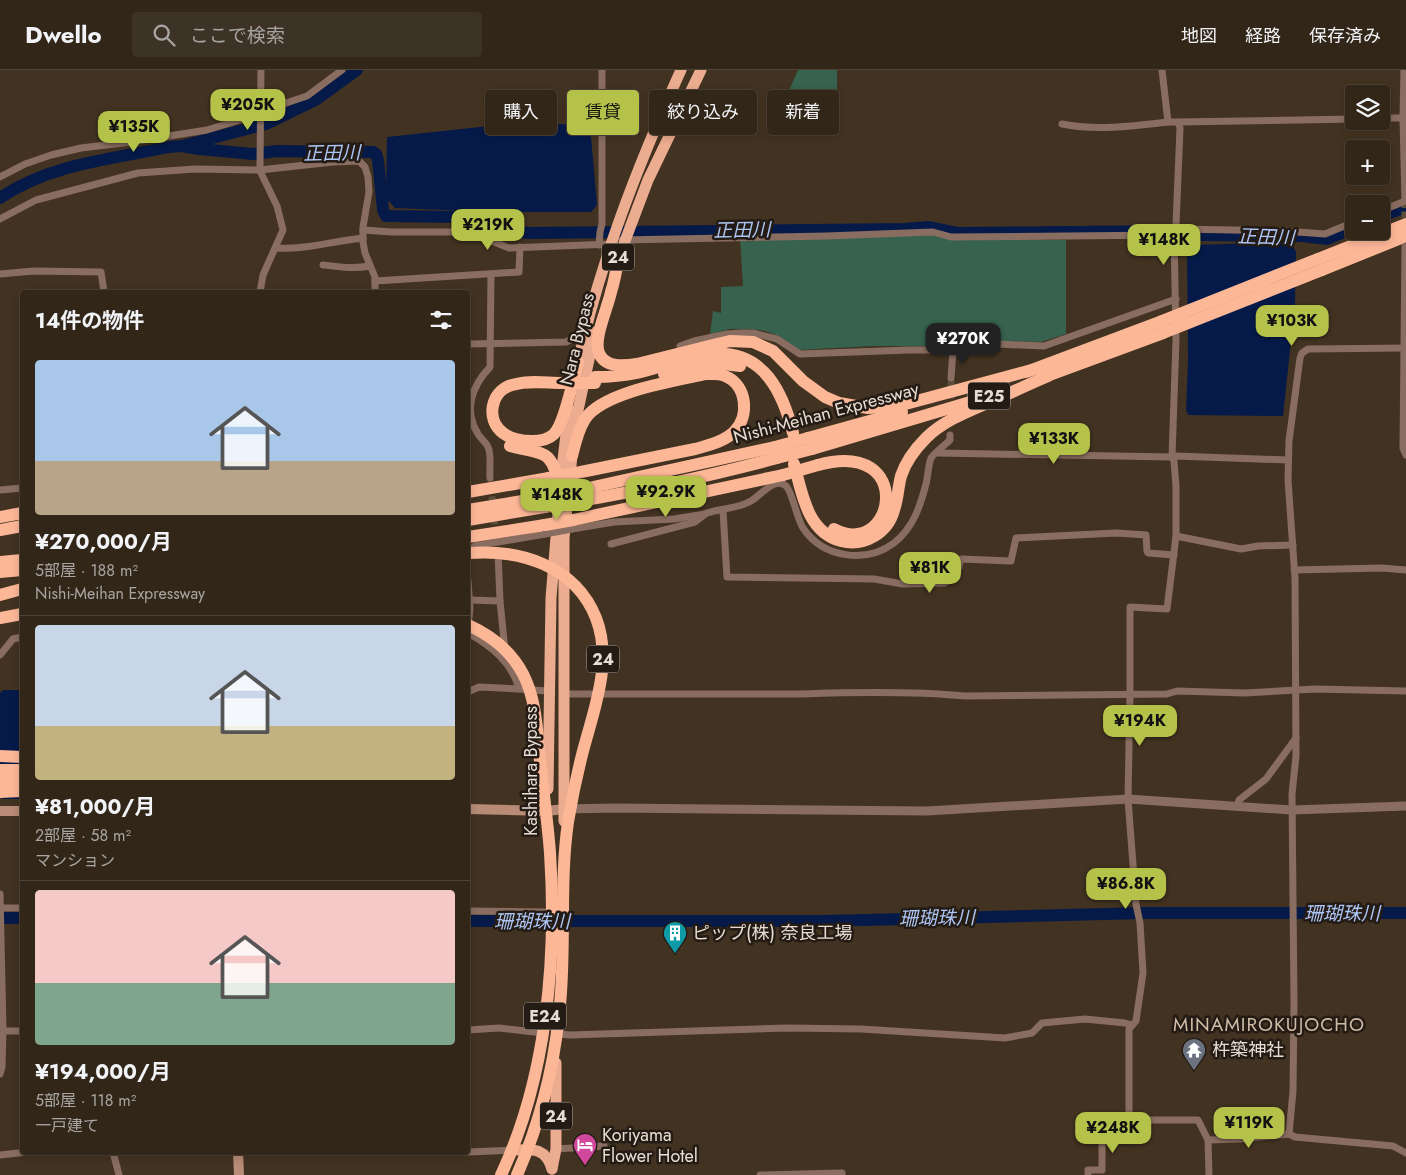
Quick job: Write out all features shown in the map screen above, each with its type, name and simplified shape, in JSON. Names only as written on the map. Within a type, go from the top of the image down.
[{"type":"highway","name":"Nara Bypass","points":[[572,456],[580,396],[629,192],[681,70]]},
{"type":"highway","name":"Nara Bypass","points":[[578,362],[584,337],[616,249],[626,239],[648,180],[701,70]]},
{"type":"highway","name":"Nishi-Meihan Expressway","points":[[470,510],[554,496],[574,496],[650,488],[717,474],[776,452],[945,410],[1048,376],[1162,327],[1320,265],[1406,224]]},
{"type":"highway","name":"Nishi-Meihan Expressway","points":[[1320,265],[1405,246]]},
{"type":"highway","points":[[616,249],[612,292],[600,332],[598,349],[601,357],[608,363],[620,366],[636,377],[655,381],[672,368]]},
{"type":"highway","name":"Nishi-Meihan Expressway","points":[[810,444],[1162,327]]},
{"type":"highway","points":[[636,377],[672,368],[730,341],[753,342],[773,351],[803,381],[825,397],[839,403],[868,408],[883,408],[907,404],[1032,370]]},
{"type":"highway","points":[[578,362],[563,418],[554,435],[544,440],[523,440],[507,436],[498,427],[493,416],[493,404],[499,393],[505,388],[519,383],[563,380],[595,380],[636,377],[672,368],[715,363],[732,364],[750,370],[764,382],[774,397],[790,434]]},
{"type":"highway","name":"Kashihara Bypass","points":[[505,1175],[517,1150],[531,1106],[538,1076],[543,1033],[548,931],[548,691],[554,496],[578,362]]},
{"type":"highway","points":[[470,492],[576,473],[712,444],[726,438],[735,431],[741,422],[745,403],[743,393],[732,379],[723,375],[654,364],[609,400],[600,404],[592,411],[579,432],[572,456]]},
{"type":"highway","points":[[554,496],[556,469],[551,459],[541,452],[510,446],[496,439],[487,427],[484,406],[490,391],[505,379],[522,376],[563,380]]},
{"type":"highway","points":[[470,537],[545,530],[783,475],[818,465],[828,462],[847,461],[862,464],[875,472],[884,485],[887,500],[883,516],[878,523],[864,532],[855,534],[838,532],[826,524],[811,498],[798,462],[804,502],[818,528],[826,534],[841,541],[866,540],[881,531],[891,518],[904,468],[914,452],[928,436],[960,415],[1048,376]]},
{"type":"highway","name":"Kashihara Bypass","points":[[522,1175],[533,1149],[556,1063],[560,1034],[564,931],[564,538],[572,456]]},
{"type":"highway","name":"Nishi-Meihan Expressway","points":[[470,519],[554,496]]},
{"type":"highway","points":[[0,517],[20,513]]},
{"type":"highway","points":[[0,530],[20,526]]},
{"type":"highway","name":"24","points":[[470,553],[502,552],[526,557],[546,565],[571,582],[589,605],[596,619],[602,644],[602,670],[596,703],[578,771],[568,822],[565,852]]},
{"type":"highway","points":[[0,562],[20,560]]},
{"type":"highway","points":[[0,572],[20,570]]},
{"type":"highway","points":[[0,595],[20,590]]},
{"type":"highway","points":[[0,618],[20,614]]},
{"type":"highway","name":"E24","points":[[470,626],[492,638],[503,648],[522,672],[528,686],[536,718],[550,852],[550,959],[545,1021],[525,1112],[502,1175]]},
{"type":"highway","points":[[0,756],[20,757]]},
{"type":"highway","points":[[0,770],[20,770]]},
{"type":"highway","points":[[0,781],[20,781]]},
{"type":"highway","points":[[0,792],[20,791]]},
{"type":"highway","name":"E24","points":[[517,1175],[525,1158],[540,1107],[558,1023],[561,992],[565,852]]},
{"type":"highway","name":"24","points":[[551,1167],[556,1149],[556,1063]]},
{"type":"highway","name":"24","points":[[517,1150],[533,1149],[541,1152],[551,1167]]},
{"type":"main road","points":[[470,810],[548,811],[564,809]]},
{"type":"main road","points":[[0,811],[20,810]]},
{"type":"main road","points":[[238,1155],[239,1175]]},
{"type":"street","points":[[260,290],[263,275],[283,230],[277,206],[260,170],[261,70]]},
{"type":"street","points":[[0,177],[25,164],[51,155],[81,148],[207,130],[243,119],[307,96],[342,70]]},
{"type":"street","points":[[599,244],[602,224],[602,70]]},
{"type":"street","points":[[1162,70],[1168,122]]},
{"type":"street","points":[[1390,207],[1405,201],[1404,70]]},
{"type":"street","points":[[1390,118],[1403,118]]},
{"type":"street","points":[[1062,124],[1078,127],[1168,122],[1345,119]]},
{"type":"street","points":[[1129,1120],[1129,1029],[1136,1022],[1143,973],[1128,799],[1130,607],[1167,609],[1176,536],[1176,486],[1172,457],[1176,340],[1174,232],[1176,225],[1180,138],[1178,122]]},
{"type":"street","points":[[0,219],[36,200],[138,173],[195,169],[260,170],[333,162],[359,162],[367,170],[369,192],[364,234],[365,253],[375,281],[375,290]]},
{"type":"street","points":[[626,239],[826,236],[933,232],[951,237],[1073,237],[1169,235],[1179,229],[1284,231],[1325,234],[1345,226]]},
{"type":"street","points":[[276,248],[303,248],[364,234],[455,232],[487,238],[509,248],[599,244],[616,249]]},
{"type":"street","points":[[1405,246],[1403,448],[1406,455]]},
{"type":"street","points":[[375,281],[519,272],[520,247]]},
{"type":"street","points":[[322,265],[357,268],[370,266]]},
{"type":"street","points":[[0,274],[34,271],[101,272],[104,290]]},
{"type":"street","points":[[490,478],[488,447],[478,434],[470,414],[471,400],[475,387],[490,366],[491,274]]},
{"type":"street","points":[[680,346],[694,340],[727,334],[753,333],[777,339],[800,354],[953,350],[997,344],[1044,346],[1176,299]]},
{"type":"street","points":[[470,344],[566,342],[576,337],[584,337]]},
{"type":"street","points":[[1289,1134],[1294,1003],[1292,810],[1296,738],[1294,570],[1288,460],[1297,376],[1302,353],[1310,349],[1404,348]]},
{"type":"street","points":[[951,378],[953,350]]},
{"type":"street","points":[[572,524],[674,519],[706,514],[752,501],[774,484],[781,484],[786,486],[803,528],[812,538],[823,547],[836,553],[851,556],[867,555],[892,545],[903,536],[913,523],[926,484],[931,457],[950,440],[950,435]]},
{"type":"street","points":[[936,453],[1175,456],[1288,460]]},
{"type":"street","points":[[0,490],[20,488]]},
{"type":"street","points":[[723,510],[727,577],[874,579],[903,584],[944,583],[956,578],[961,559],[1011,561],[1016,538],[1116,533],[1146,534],[1148,553],[1174,555]]},
{"type":"street","points":[[611,544],[695,522],[706,514]]},
{"type":"street","points":[[470,548],[545,530]]},
{"type":"street","points":[[1176,536],[1241,549],[1258,546],[1293,545]]},
{"type":"street","points":[[497,547],[506,662]]},
{"type":"street","points":[[1294,570],[1382,568],[1406,570]]},
{"type":"street","points":[[470,600],[500,601]]},
{"type":"street","points":[[470,634],[506,662],[516,677],[519,689]]},
{"type":"street","points":[[0,655],[13,639],[20,637]]},
{"type":"street","points":[[470,691],[479,687],[548,691]]},
{"type":"street","points":[[565,694],[836,693],[965,696],[1167,694],[1177,691],[1246,693],[1295,690],[1406,691]]},
{"type":"street","points":[[1236,807],[1239,800],[1266,779],[1296,738]]},
{"type":"street","points":[[564,809],[927,811],[1128,799],[1292,810],[1406,806]]},
{"type":"street","points":[[0,894],[2,1030],[0,1074]]},
{"type":"street","points":[[0,909],[20,908]]},
{"type":"street","points":[[470,911],[548,914]]},
{"type":"street","points":[[560,1034],[834,1028],[1005,1038],[1032,1033],[1042,1023],[1085,1019],[1132,1025]]},
{"type":"street","points":[[470,1030],[499,1028],[543,1033]]},
{"type":"street","points":[[2,1030],[20,1031]]},
{"type":"street","points":[[1088,1175],[1088,1170],[1102,1170],[1102,1122],[1129,1120],[1198,1120],[1208,1140],[1209,1175]]},
{"type":"street","points":[[1208,1140],[1289,1134],[1295,1137],[1393,1146],[1406,1153]]},
{"type":"street","points":[[556,1149],[604,1146]]},
{"type":"street","points":[[470,1152],[517,1150]]},
{"type":"street","points":[[0,1155],[20,1153]]},
{"type":"street","points":[[114,1155],[119,1175]]},
{"type":"street","points":[[760,1175],[842,1173],[842,1175]]},
{"type":"green space","points":[[798,70],[837,70],[837,90],[789,90]]},
{"type":"green space","points":[[920,233],[964,239],[1066,240],[1066,334],[1041,342],[1004,341],[954,346],[873,346],[799,350],[779,336],[765,331],[730,329],[710,334],[713,311],[721,313],[721,287],[743,286],[740,238]]},
{"type":"water","points":[[557,124],[567,124],[567,135],[591,135],[597,205],[591,212],[494,212],[395,208],[386,198],[387,137],[485,126],[485,135],[557,135]]},
{"type":"water","points":[[1284,242],[1292,244],[1296,252],[1295,304],[1283,416],[1188,415],[1186,410],[1188,361],[1187,248],[1192,245]]},
{"type":"water","points":[[3,690],[20,690],[20,799],[3,799],[0,796],[0,693]]},
{"type":"waterway","name":"正田川","points":[[0,198],[39,177],[81,164],[182,146],[266,124],[317,99],[357,70]]},
{"type":"waterway","name":"正田川","points":[[182,146],[253,154],[277,151],[373,152],[378,160],[383,210],[386,216],[458,217],[502,231],[531,233],[905,229],[928,227],[957,233],[1176,231],[1201,235],[1302,236],[1327,239],[1345,232]]},
{"type":"waterway","name":"正田川","points":[[1390,213],[1406,207]]},
{"type":"waterway","name":"珊瑚珠川","points":[[470,921],[824,921],[1144,913],[1406,913]]},
{"type":"waterway","name":"珊瑚珠川","points":[[0,918],[20,918]]},
{"type":"tunnel","points":[[1405,201],[1405,226]]},
{"type":"tunnel","points":[[951,378],[951,409]]},
{"type":"tunnel","points":[[491,486],[497,547]]},
{"type":"place","name":"ピップ(株) 奈良工場","points":[[675,954]]},
{"type":"place","name":"杵築神社","points":[[1194,1071]]},
{"type":"place","name":"Koriyama Flower Hotel","points":[[585,1166]]},
{"type":"district","name":"MINAMIROKUJOCHO","points":[[1269,1024]]}]
